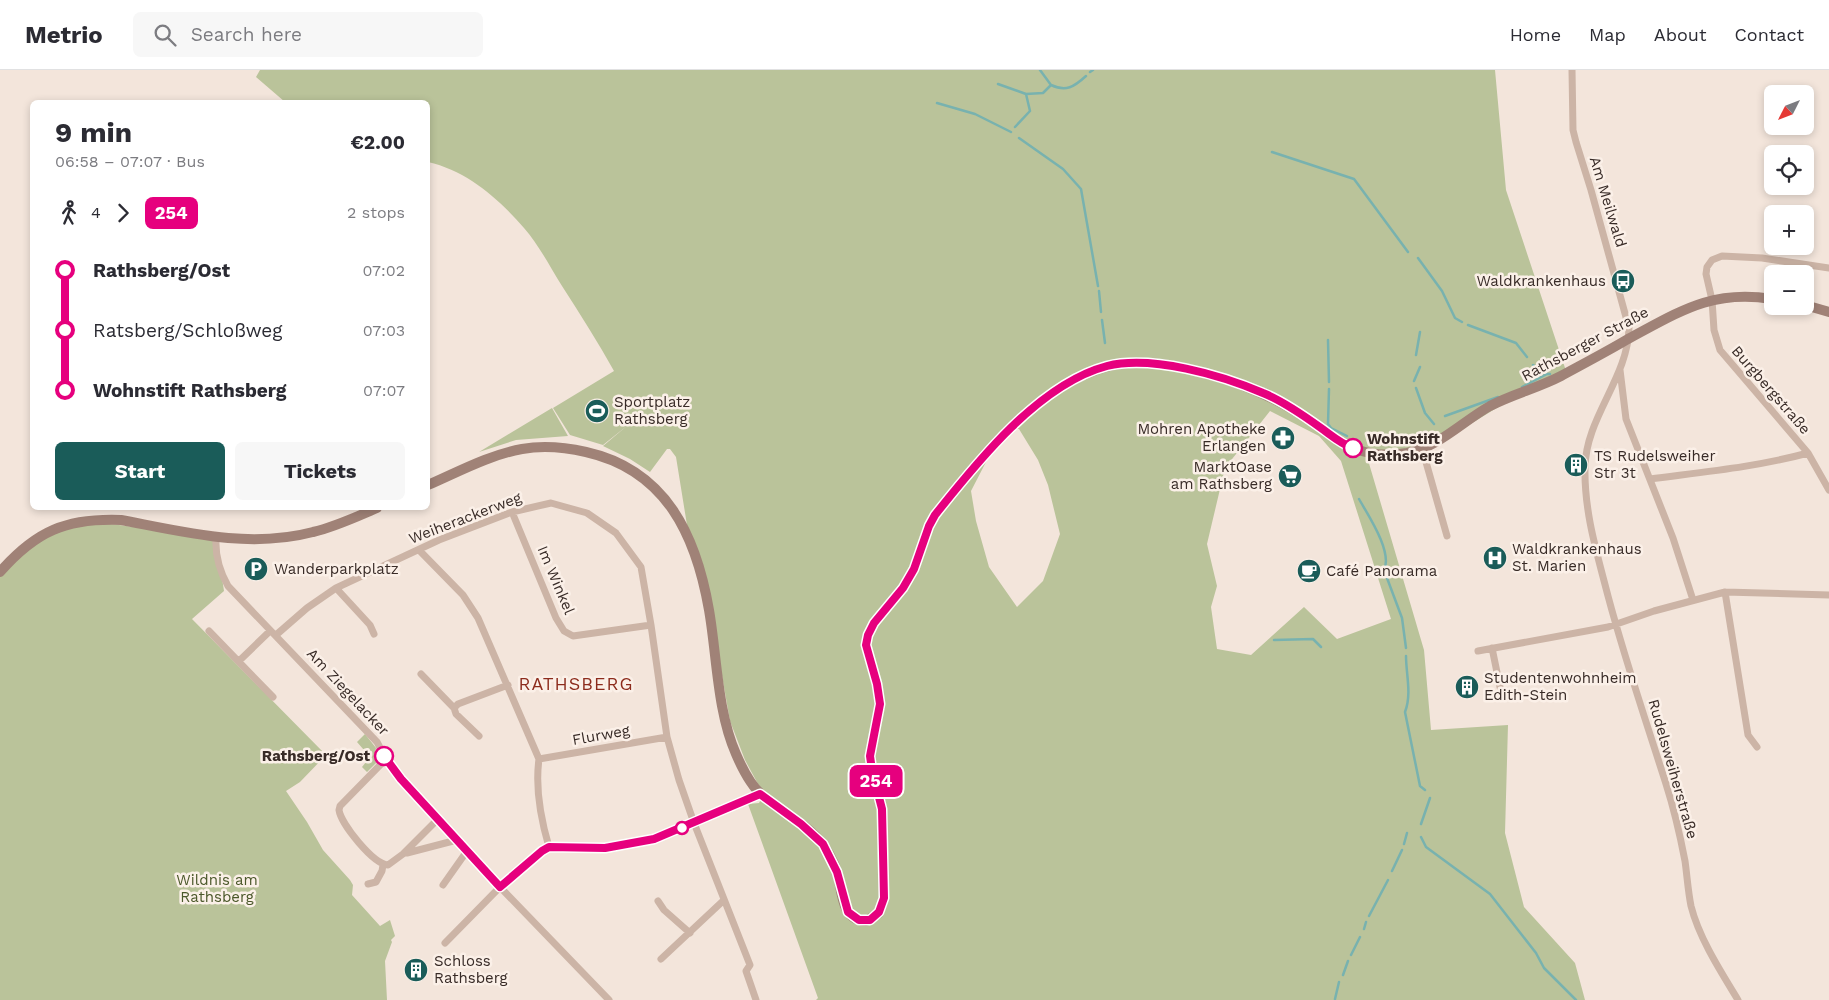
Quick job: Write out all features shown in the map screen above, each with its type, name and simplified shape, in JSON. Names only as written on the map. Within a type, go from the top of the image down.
[{"type":"street","name":"Am Meilwald","points":[[1572,70],[1576,142],[1618,284],[1629,328],[1629,339]]},
{"type":"street","name":"Burgbergstraße","points":[[1829,268],[1762,258],[1722,256],[1712,260],[1707,267],[1706,274],[1712,300],[1714,330],[1720,350],[1808,453],[1829,490]]},
{"type":"street","name":"Rathsberger Straße","points":[[430,485],[502,454],[543,446],[565,448],[605,456],[629,469],[650,484],[669,505],[684,527],[700,568],[709,608],[726,721],[735,753],[748,778],[760,794],[801,824],[823,844],[837,872],[846,909],[851,916],[866,921],[874,918],[884,903],[881,800],[870,756],[880,704],[877,684],[866,645],[868,635],[874,623],[903,588],[914,569],[929,526],[935,515],[1001,438],[1047,396],[1107,366],[1144,363],[1188,369],[1264,393],[1292,408],[1351,448],[1377,454],[1408,452],[1422,448],[1450,434],[1490,407],[1548,382],[1684,309],[1712,300],[1733,297],[1764,297]]},
{"type":"street","points":[[1814,308],[1829,312]]},
{"type":"street","name":"Rudelsweiherstraße","points":[[1629,339],[1620,370],[1592,432],[1585,464],[1585,498],[1590,526],[1628,668],[1673,807],[1694,912],[1702,934],[1738,1000]]},
{"type":"street","points":[[1620,370],[1626,420],[1674,538],[1693,600]]},
{"type":"street","points":[[1422,448],[1447,536]]},
{"type":"street","points":[[1650,479],[1736,468],[1808,453]]},
{"type":"street","name":"Weiherackerweg","points":[[273,633],[336,588],[439,540],[512,512],[551,503],[587,513],[616,533],[641,567],[667,737],[694,823],[750,965],[746,971],[756,1000]]},
{"type":"street","points":[[0,572],[22,549],[37,537],[54,528],[89,521],[121,520],[216,538],[256,540],[313,532],[372,510]]},
{"type":"street","name":"Im Winkel","points":[[512,512],[556,618],[564,631],[572,636],[651,625]]},
{"type":"street","name":"Am Ziegelacker","points":[[216,538],[220,570],[228,586],[378,742],[386,759],[401,779],[500,887],[609,1000]]},
{"type":"street","points":[[419,550],[463,595],[472,607],[508,685],[539,759],[539,793],[549,847]]},
{"type":"street","points":[[336,588],[370,625],[374,634]]},
{"type":"street","points":[[1725,592],[1748,735],[1757,747]]},
{"type":"street","points":[[1478,651],[1616,624],[1725,592],[1829,595]]},
{"type":"street","points":[[209,631],[273,697]]},
{"type":"street","points":[[239,661],[273,633]]},
{"type":"street","points":[[1492,648],[1500,687]]},
{"type":"street","points":[[421,674],[454,708],[456,714],[479,736]]},
{"type":"street","points":[[454,708],[458,704],[508,685]]},
{"type":"street","name":"Flurweg","points":[[539,759],[667,737]]},
{"type":"street","points":[[386,759],[340,806],[339,810],[343,822],[360,844],[383,865],[388,865],[438,819]]},
{"type":"street","points":[[445,943],[500,887],[549,847],[605,848],[654,839],[760,794]]},
{"type":"street","points":[[402,854],[457,840]]},
{"type":"street","points":[[443,885],[467,851]]},
{"type":"street","points":[[368,884],[376,882],[383,865]]},
{"type":"street","points":[[661,959],[724,900]]},
{"type":"street","points":[[658,902],[664,910],[690,933]]},
{"type":"green space","points":[[260,70],[1495,70],[1506,190],[1568,377],[1503,404],[1461,430],[1385,458],[1368,460],[1424,650],[1431,730],[1508,725],[1505,833],[1524,907],[1575,963],[1585,1000],[816,1000],[818,998],[748,804],[759,803],[765,792],[758,784],[745,760],[730,721],[702,562],[687,525],[676,457],[670,449],[667,449],[650,472],[630,459],[603,446],[628,425],[603,445],[570,435],[553,408],[614,371],[539,249],[524,228],[504,206],[481,187],[456,172],[430,163],[430,100],[283,100],[256,77]],"holes":[[[1270,411],[1319,436],[1341,461],[1391,619],[1337,639],[1304,607],[1251,655],[1217,649],[1211,607],[1217,586],[1207,544],[1225,468]],[[1016,429],[1019,429],[1038,460],[1048,485],[1060,534],[1043,581],[1017,607],[989,567],[976,521],[971,491],[987,460]]]},
{"type":"green space","points":[[552,408],[568,436],[516,440],[479,452]]},
{"type":"green space","name":"Wildnis am Rathsberg","points":[[89,521],[216,538],[224,591],[192,619],[326,755],[300,782],[286,791],[323,850],[350,880],[353,885],[352,895],[380,926],[390,920],[395,936],[391,940],[392,942],[385,961],[387,1000],[0,1000],[0,572],[37,537]]},
{"type":"green space","points":[[365,734],[376,748],[375,754],[378,761],[367,772],[362,767],[370,757],[357,742]]},
{"type":"waterway","points":[[1040,70],[1051,85]]},
{"type":"waterway","points":[[1015,127],[1030,111],[1026,94],[1043,93],[1051,85],[1061,88],[1070,87],[1086,76]]},
{"type":"waterway","points":[[998,84],[1026,94]]},
{"type":"waterway","points":[[937,103],[975,114],[1011,132]]},
{"type":"waterway","points":[[1019,138],[1063,169],[1081,189],[1098,286]]},
{"type":"waterway","points":[[1272,152],[1354,179],[1408,252]]},
{"type":"waterway","points":[[1418,258],[1442,291],[1455,318],[1462,322]]},
{"type":"waterway","points":[[1099,291],[1101,312]]},
{"type":"waterway","points":[[1102,320],[1105,343]]},
{"type":"waterway","points":[[1468,325],[1516,343],[1527,357]]},
{"type":"waterway","points":[[1416,355],[1420,332]]},
{"type":"waterway","points":[[1328,340],[1329,382]]},
{"type":"waterway","points":[[1533,365],[1547,374]]},
{"type":"waterway","points":[[1414,381],[1420,367]]},
{"type":"waterway","points":[[1522,387],[1550,374]]},
{"type":"waterway","points":[[1416,388],[1425,413],[1434,424]]},
{"type":"waterway","points":[[1329,389],[1328,424],[1331,428],[1347,436]]},
{"type":"waterway","points":[[1445,416],[1498,397]]},
{"type":"waterway","points":[[1359,499],[1382,544],[1386,562],[1384,570],[1402,618],[1406,648]]},
{"type":"waterway","points":[[1274,640],[1313,639],[1321,647]]},
{"type":"waterway","points":[[1406,656],[1408,698],[1405,712],[1420,786],[1425,790]]},
{"type":"waterway","points":[[1421,824],[1430,798]]},
{"type":"waterway","points":[[1404,844],[1407,833]]},
{"type":"waterway","points":[[1421,837],[1426,847],[1490,894],[1536,953],[1544,968],[1576,1000]]},
{"type":"waterway","points":[[1392,871],[1402,850]]},
{"type":"waterway","points":[[1369,916],[1388,880]]},
{"type":"waterway","points":[[1364,929],[1366,922]]},
{"type":"waterway","points":[[1351,955],[1360,937]]},
{"type":"waterway","points":[[1343,975],[1348,961]]},
{"type":"waterway","points":[[1335,999],[1339,982]]},
{"type":"bus line","name":"254","points":[[384,756],[401,779],[500,887],[549,847],[605,848],[654,839],[760,794],[785,811],[815,835],[823,844],[837,872],[846,909],[855,919],[862,921],[870,920],[877,916],[884,903],[884,898],[882,809],[870,756],[880,704],[877,684],[866,645],[868,635],[874,623],[903,588],[914,569],[929,526],[935,515],[1001,438],[1023,416],[1047,396],[1090,373],[1107,366],[1144,363],[1188,369],[1264,393],[1292,408],[1345,445],[1353,448]]},
{"type":"place","name":"Waldkrankenhaus","points":[[1623,281]]},
{"type":"place","name":"Sportplatz Rathsberg","points":[[597,411]]},
{"type":"place","name":"Mohren Apotheke Erlangen","points":[[1283,438]]},
{"type":"place","name":"Wohnstift Rathsberg","points":[[1353,448]]},
{"type":"place","name":"TS Rudelsweiher Str 3t","points":[[1576,465]]},
{"type":"place","name":"MarktOase am Rathsberg","points":[[1290,476]]},
{"type":"place","name":"Waldkrankenhaus St. Marien","points":[[1495,558]]},
{"type":"place","name":"Wanderparkplatz","points":[[256,569]]},
{"type":"place","name":"Café Panorama","points":[[1309,571]]},
{"type":"place","name":"Studentenwohnheim Edith-Stein","points":[[1467,687]]},
{"type":"place","name":"Rathsberg/Ost","points":[[384,756]]},
{"type":"place","name":"Schloss Rathsberg","points":[[416,970]]},
{"type":"district","name":"RATHSBERG","points":[[576,683]]}]
